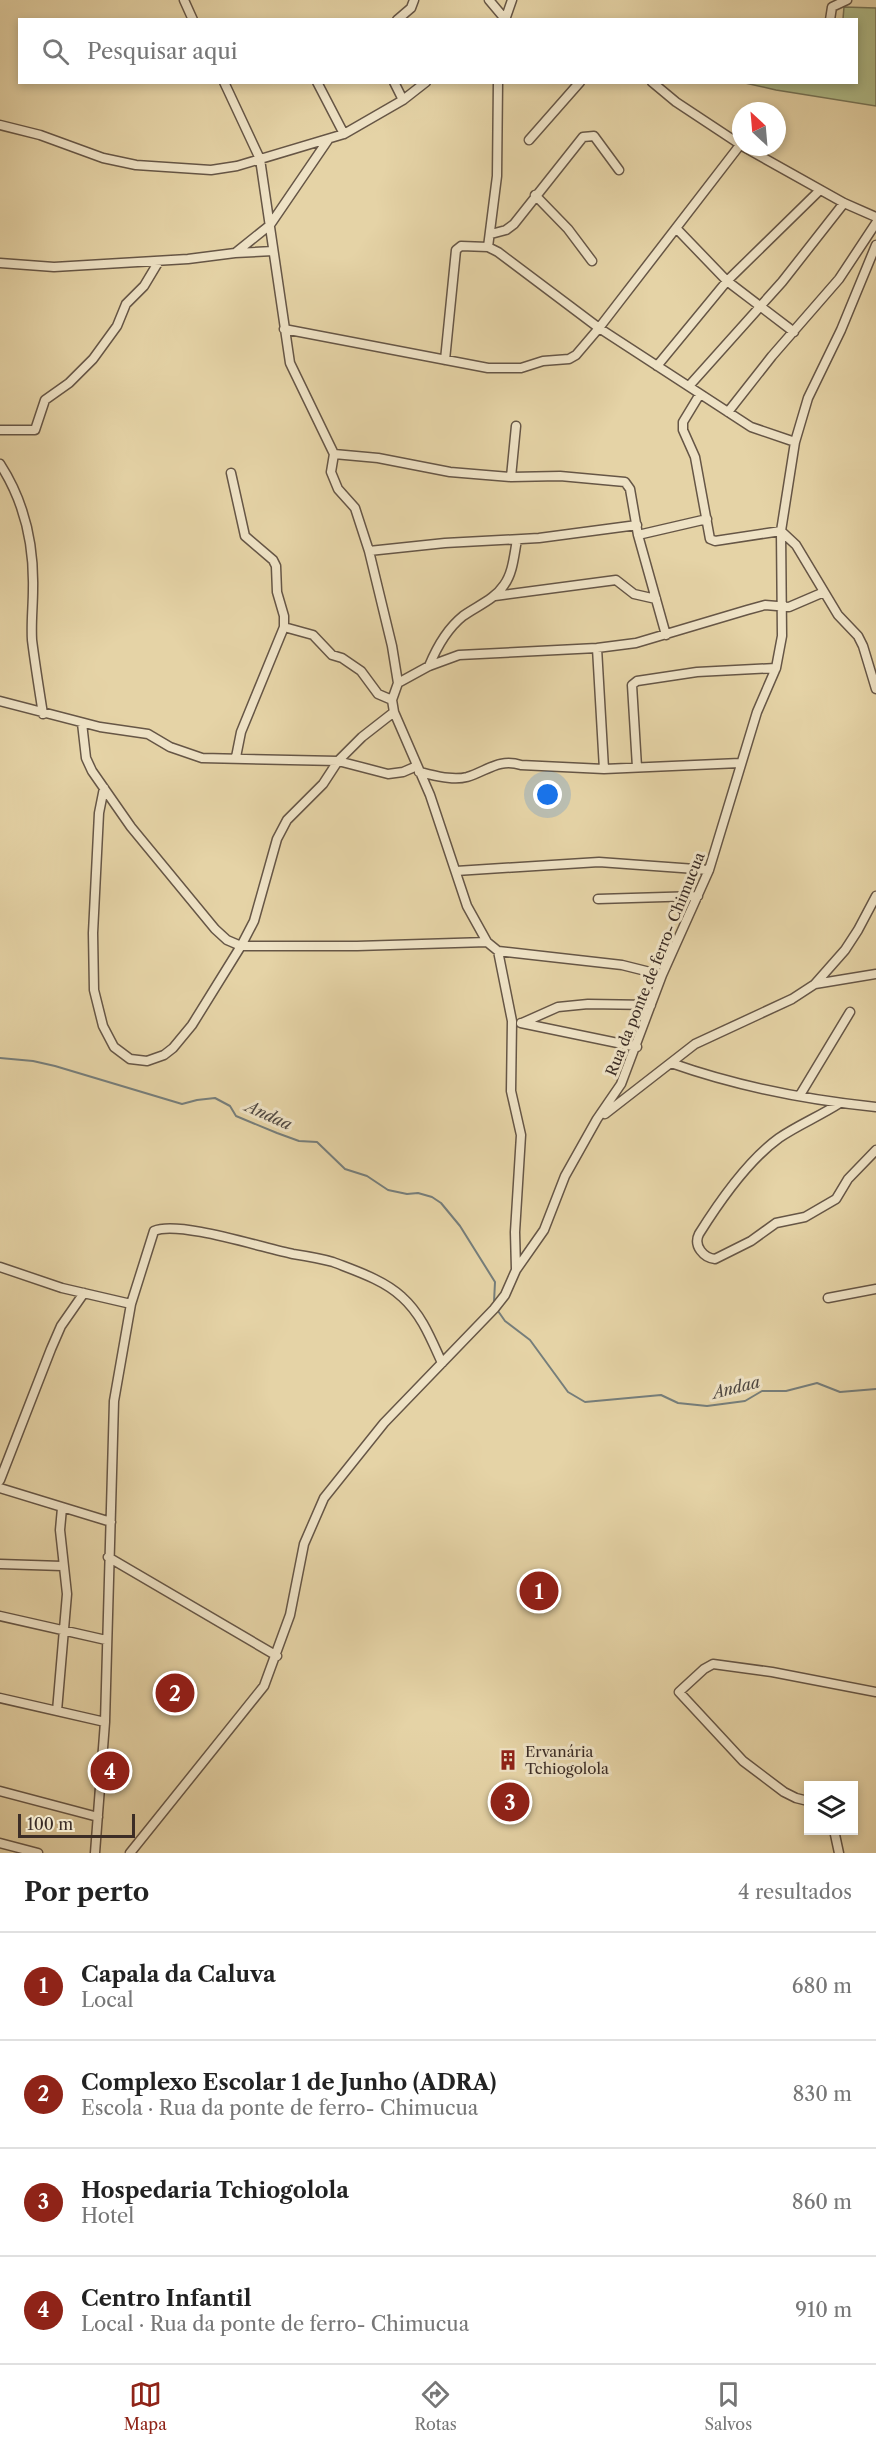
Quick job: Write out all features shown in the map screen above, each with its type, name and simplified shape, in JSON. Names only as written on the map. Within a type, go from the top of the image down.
[{"type":"street","points":[[184,0],[192,18]]},
{"type":"street","points":[[400,18],[411,8],[414,0]]},
{"type":"street","points":[[489,0],[503,18]]},
{"type":"street","points":[[506,18],[512,0]]},
{"type":"street","points":[[830,18],[831,8],[847,0]]},
{"type":"street","points":[[225,84],[260,159],[290,363],[334,454],[331,472],[338,489],[355,508],[369,551],[392,646],[398,683],[392,700],[394,712],[430,795],[467,906],[487,942],[498,951],[622,965],[662,975]]},
{"type":"street","points":[[318,84],[344,135]]},
{"type":"street","points":[[395,84],[403,100]]},
{"type":"street","points":[[0,125],[40,135],[103,158],[136,165],[211,170],[237,166],[344,135],[403,100],[423,84]]},
{"type":"street","points":[[488,247],[497,176],[498,84]]},
{"type":"street","points":[[530,140],[578,84]]},
{"type":"street","points":[[654,84],[676,102],[732,139]]},
{"type":"street","points":[[491,234],[506,230],[514,224],[579,141],[588,135],[594,136],[619,170]]},
{"type":"street","points":[[235,253],[270,225],[329,139]]},
{"type":"street","points":[[284,329],[488,368],[514,368],[543,361],[569,359],[576,355],[599,328],[734,156]]},
{"type":"street","points":[[760,156],[844,203],[876,217]]},
{"type":"street","points":[[657,366],[727,281],[820,189]]},
{"type":"street","points":[[535,195],[568,229],[592,261]]},
{"type":"street","points":[[688,386],[760,306],[844,203]]},
{"type":"street","points":[[728,412],[772,356],[839,279],[876,223]]},
{"type":"street","points":[[676,228],[727,281],[794,333]]},
{"type":"street","name":"Rua da ponte de ferro- Chimucua","points":[[130,1853],[264,1686],[277,1656],[290,1615],[304,1544],[324,1498],[384,1423],[494,1310],[505,1295],[516,1270],[544,1230],[565,1176],[597,1119],[621,1084],[637,1047],[662,975],[709,870],[757,712],[776,668],[782,636],[780,531],[795,442],[808,398],[841,330],[876,245]]},
{"type":"street","points":[[445,360],[456,250],[460,246],[488,247],[599,328],[728,412],[752,427],[795,442]]},
{"type":"street","points":[[0,264],[54,267],[273,251]]},
{"type":"street","points":[[0,430],[35,430],[45,400],[69,383],[93,358],[117,326],[126,304],[144,285],[159,261]]},
{"type":"street","points":[[700,394],[683,422],[683,430],[695,457],[712,541],[780,531],[796,544],[838,615],[858,636],[876,689]]},
{"type":"street","points":[[511,477],[516,426]]},
{"type":"street","points":[[334,454],[378,458],[450,472],[511,477],[560,476],[625,482],[630,489],[638,535],[666,634]]},
{"type":"street","points":[[0,464],[20,503],[28,533],[33,587],[33,641],[43,714]]},
{"type":"street","points":[[231,473],[245,536],[273,560],[276,566],[277,592],[284,616],[284,627],[241,732],[236,757]]},
{"type":"street","points":[[638,535],[706,519]]},
{"type":"street","points":[[369,551],[445,543],[517,540],[637,525]]},
{"type":"street","points":[[429,666],[435,652],[461,617],[495,596],[505,585],[511,571],[517,540]]},
{"type":"street","points":[[495,596],[616,580],[634,594],[656,599]]},
{"type":"street","points":[[398,683],[429,666],[459,655],[597,648],[636,643],[747,610],[765,606],[794,606],[824,592]]},
{"type":"street","points":[[284,627],[313,636],[332,655],[342,658],[361,671],[378,694],[392,700]]},
{"type":"street","points":[[597,648],[604,770]]},
{"type":"street","points":[[637,767],[632,685],[637,681],[697,672],[776,668]]},
{"type":"street","points":[[0,701],[82,723],[148,734],[188,755],[202,758],[338,761],[388,774],[418,769],[447,778],[466,778],[509,761],[521,765],[604,770],[740,764]]},
{"type":"street","points":[[104,788],[99,813],[93,933],[94,990],[103,1026],[114,1047],[130,1059],[147,1061],[164,1055],[173,1048],[192,1025],[241,946],[261,900],[277,838],[287,820],[323,784],[338,761],[362,737],[394,712]]},
{"type":"street","points":[[82,723],[86,758],[104,788],[131,827],[215,929],[227,939],[241,946],[357,946],[487,942]]},
{"type":"street","points":[[456,871],[599,862],[709,870]]},
{"type":"street","points":[[598,899],[699,896]]},
{"type":"street","points":[[597,1119],[695,1044],[792,999],[815,984],[845,950],[876,896]]},
{"type":"street","points":[[498,951],[512,1021],[511,1091],[521,1135],[515,1232],[516,1270]]},
{"type":"street","points":[[815,984],[876,974]]},
{"type":"street","points":[[522,1023],[558,1007],[588,1004],[651,1005]]},
{"type":"street","points":[[800,1095],[850,1012]]},
{"type":"street","points":[[512,1021],[637,1047]]},
{"type":"street","points":[[671,1063],[704,1074],[800,1095],[876,1107]]},
{"type":"street","points":[[840,1103],[780,1138],[763,1151],[718,1204],[696,1239],[698,1245],[708,1258],[715,1259],[751,1241],[776,1223],[805,1217],[819,1211],[836,1199],[848,1179],[876,1150]]},
{"type":"street","points":[[864,1162],[876,1161]]},
{"type":"street","points":[[95,1853],[105,1722],[114,1401],[131,1304],[154,1231],[162,1227],[199,1232],[310,1256],[384,1283],[403,1297],[423,1322],[442,1363]]},
{"type":"street","points":[[0,1267],[62,1288],[131,1304]]},
{"type":"street","points":[[828,1298],[876,1289]]},
{"type":"street","points":[[0,1480],[61,1326],[84,1293]]},
{"type":"street","points":[[0,1488],[111,1522]]},
{"type":"street","points":[[57,1711],[67,1594],[62,1566],[60,1530],[62,1508]]},
{"type":"street","points":[[108,1557],[277,1656]]},
{"type":"street","points":[[0,1564],[62,1566]]},
{"type":"street","points":[[0,1616],[106,1640]]},
{"type":"street","points":[[804,1800],[784,1792],[743,1761],[678,1692],[713,1664],[772,1672],[876,1692]]},
{"type":"street","points":[[0,1698],[105,1722]]},
{"type":"street","points":[[0,1791],[98,1816]]},
{"type":"street","points":[[835,1835],[839,1853]]},
{"type":"street","points":[[0,1843],[38,1853]]},
{"type":"green space","points":[[844,7],[876,8],[876,106],[749,84],[858,84],[858,18],[843,18]]},
{"type":"waterway","name":"Andaa","points":[[0,1058],[55,1066],[182,1104],[215,1098],[230,1106],[236,1116],[299,1141],[317,1142],[345,1169],[367,1176],[388,1190],[432,1197],[441,1203],[460,1226],[495,1282],[494,1302]]},
{"type":"waterway","name":"Andaa","points":[[498,1311],[505,1321],[530,1340],[568,1392],[585,1402],[661,1395],[678,1403],[707,1406],[745,1401],[762,1391],[786,1391],[817,1383],[840,1392],[876,1389]]},
{"type":"place","name":"Capala da Caluva","points":[[539,1591]]},
{"type":"place","name":"Complexo Escolar 1 de Junho (ADRA)","points":[[175,1693]]},
{"type":"place","name":"Ervanária Tchiogolola","points":[[508,1760]]},
{"type":"place","name":"Centro Infantil","points":[[110,1771]]},
{"type":"place","name":"Hospedaria Tchiogolola","points":[[510,1802]]}]
